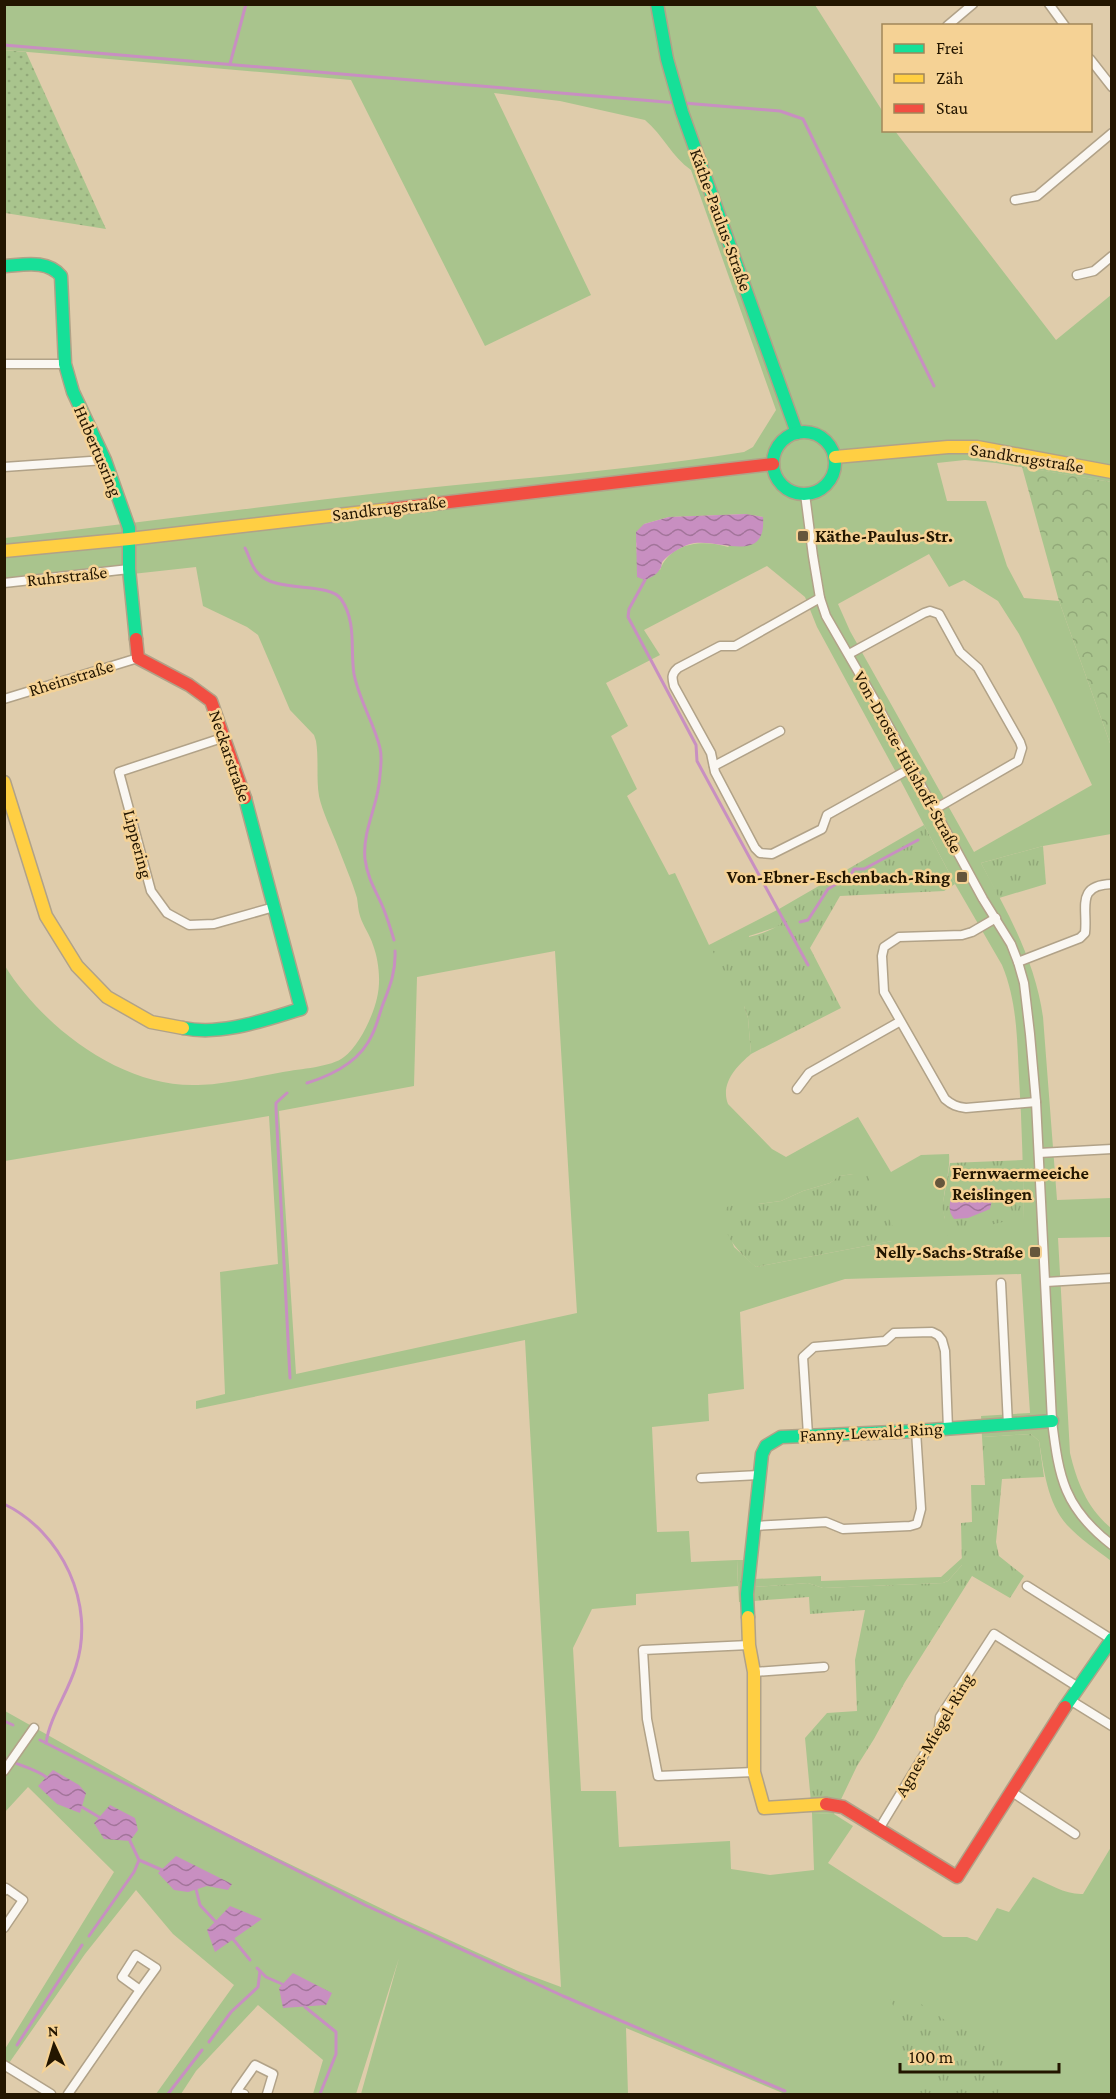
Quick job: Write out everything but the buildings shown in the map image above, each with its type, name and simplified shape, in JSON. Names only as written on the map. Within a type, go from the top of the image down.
[{"type":"street","name":"Käthe-Paulus-Straße","points":[[657,4],[675,91],[797,433]]},
{"type":"street","points":[[949,24],[973,4]]},
{"type":"street","points":[[1049,4],[1064,24]]},
{"type":"street","points":[[1092,62],[1112,87]]},
{"type":"street","points":[[1015,200],[1037,196],[1112,133]]},
{"type":"street","points":[[1077,275],[1094,271],[1112,256]]},
{"type":"street","name":"Hubertusring","points":[[4,266],[47,265],[59,272],[63,283],[65,364],[73,392],[105,460],[129,528],[129,538]]},
{"type":"street","points":[[4,364],[65,364]]},
{"type":"street","points":[[797,433],[812,433],[819,436],[827,442],[835,457],[834,471],[830,481],[822,488],[805,494],[789,490],[781,483],[775,474],[773,464],[775,452],[780,444],[787,437],[797,433]]},
{"type":"street","name":"Sandkrugstraße","points":[[835,457],[934,448],[977,447],[1112,472]]},
{"type":"street","points":[[4,468],[105,460]]},
{"type":"street","name":"Sandkrugstraße","points":[[4,550],[129,538],[773,464]]},
{"type":"street","name":"Von-Droste-Hülshoff-Straße","points":[[805,494],[820,598],[834,631],[996,918],[1018,962],[1024,983],[1036,1102],[1052,1421],[1058,1468],[1074,1505],[1091,1527],[1112,1545]]},
{"type":"street","points":[[129,538],[129,569],[138,658]]},
{"type":"street","name":"Ruhrstraße","points":[[4,583],[129,569]]},
{"type":"street","points":[[820,598],[735,646],[720,646],[674,672],[672,678],[674,686],[711,753],[715,772],[755,848],[760,853],[772,854],[822,829],[827,815],[911,768]]},
{"type":"street","points":[[849,654],[924,613],[939,614],[960,652],[978,668],[1020,742],[1022,748],[1018,761],[935,809]]},
{"type":"street","name":"Rheinstraße","points":[[4,699],[138,658]]},
{"type":"street","name":"Neckarstraße","points":[[4,782],[46,916],[76,966],[107,997],[151,1022],[192,1030],[239,1027],[301,1009],[251,817],[225,736],[211,701],[189,685],[138,658]]},
{"type":"street","points":[[714,766],[780,731]]},
{"type":"street","name":"Lippering","points":[[225,736],[119,772],[151,891],[166,913],[189,925],[214,924],[274,907]]},
{"type":"street","points":[[1018,962],[1080,938],[1085,933],[1084,900],[1087,892],[1093,887],[1112,884]]},
{"type":"street","points":[[996,918],[962,935],[899,937],[884,947],[882,956],[884,992],[899,1022],[945,1100],[950,1104],[966,1108],[1036,1102]]},
{"type":"street","points":[[797,1089],[809,1073],[899,1022]]},
{"type":"street","points":[[1039,1153],[1112,1149]]},
{"type":"street","points":[[1046,1282],[1112,1278]]},
{"type":"street","points":[[1001,1282],[1008,1425]]},
{"type":"street","points":[[808,1435],[803,1357],[814,1347],[885,1341],[894,1333],[932,1332],[942,1340],[945,1351],[948,1429]]},
{"type":"street","name":"Fanny-Lewald-Ring","points":[[1027,1586],[1111,1639],[957,1877],[843,1807],[836,1805],[764,1808],[754,1772],[754,1672],[749,1645],[747,1594],[759,1475],[762,1454],[766,1446],[772,1440],[781,1437],[916,1431],[1052,1421]]},
{"type":"street","points":[[754,1526],[826,1522],[843,1529],[917,1524],[921,1509],[916,1431]]},
{"type":"street","points":[[700,1478],[759,1475]]},
{"type":"street","name":"Agnes-Miegel-Ring","points":[[879,1829],[936,1736],[940,1717],[994,1634],[1078,1687]]},
{"type":"street","points":[[749,1645],[643,1650],[646,1719],[658,1776],[754,1772]]},
{"type":"street","points":[[754,1672],[824,1667]]},
{"type":"street","points":[[1070,1700],[1112,1726]]},
{"type":"street","points":[[9,1765],[34,1728]]},
{"type":"street","points":[[1012,1792],[1075,1834]]},
{"type":"street","points":[[4,1891],[6,1888],[23,1900],[5,1925]]},
{"type":"street","points":[[68,2094],[140,1990]]},
{"type":"street","points":[[4,2065],[51,2094]]},
{"type":"street","points":[[244,2094],[236,2092],[255,2065],[273,2074],[267,2094]]},
{"type":"green space","points":[[4,5],[815,5],[882,110],[882,132],[896,132],[1056,340],[1111,295],[1111,482],[996,463],[965,460],[937,463],[947,501],[986,501],[1007,566],[1024,598],[1059,601],[1111,746],[1111,834],[1043,846],[981,863],[1019,937],[1039,996],[1043,1017],[1057,1200],[1111,1198],[1111,1237],[1058,1238],[1070,1453],[1084,1494],[1095,1512],[1111,1528],[1111,1561],[1077,1535],[1060,1516],[1047,1485],[1039,1441],[1031,1434],[982,1437],[981,1416],[1030,1413],[1021,1274],[845,1279],[740,1312],[744,1389],[708,1394],[709,1421],[652,1427],[657,1532],[689,1531],[691,1562],[737,1560],[738,1586],[636,1594],[636,1605],[592,1609],[573,1648],[581,1791],[616,1791],[619,1847],[730,1841],[731,1869],[770,1875],[814,1870],[812,1813],[834,1814],[853,1826],[828,1863],[943,1937],[967,1937],[977,1941],[997,1908],[1009,1912],[1033,1877],[1064,1891],[1083,1894],[1111,1847],[1111,2094],[785,2094],[626,2028],[628,2094],[361,2094],[399,1958],[356,2094],[313,2094],[323,2060],[258,2005],[196,2071],[181,2094],[156,2094],[234,1985],[173,1934],[136,1890],[85,1954],[7,2066],[5,2065],[5,2049],[114,1872],[28,1787],[5,1812],[5,1711],[197,1819],[401,1918],[518,1971],[561,1987],[525,1340],[196,1409],[196,1401],[225,1394],[220,1272],[278,1264],[269,1116],[5,1161],[5,966],[40,1011],[87,1050],[114,1065],[141,1076],[169,1083],[198,1085],[230,1082],[315,1067],[339,1060],[355,1046],[369,1022],[378,992],[379,978],[375,951],[361,920],[353,885],[320,802],[317,748],[314,735],[290,710],[258,635],[247,627],[203,606],[196,567],[5,588],[5,538],[397,491],[614,469],[744,452],[753,447],[776,410],[691,170],[678,159],[645,120],[560,101],[494,93],[591,295],[485,346],[351,80],[5,50]],"holes":[[[746,514],[763,517],[728,547],[699,543],[680,548],[671,553],[660,570],[637,554],[636,544],[644,524],[669,517]],[[929,554],[949,587],[964,580],[998,601],[1019,634],[1092,785],[974,852],[850,631],[838,604]],[[767,566],[805,597],[817,627],[955,884],[1002,965],[1011,992],[1017,1034],[1024,1219],[945,1219],[943,1203],[949,1154],[921,1155],[891,1172],[858,1117],[786,1157],[772,1149],[728,1104],[726,1096],[728,1082],[735,1070],[751,1054],[748,1018],[744,1006],[749,936],[777,927],[782,922],[779,909],[709,945],[675,873],[669,875],[627,796],[637,789],[611,736],[628,726],[606,683],[660,655],[644,630]],[[555,951],[577,1313],[296,1374],[279,1111],[414,1086],[417,977]],[[853,1174],[892,1241],[756,1267],[734,1247],[724,1218],[733,1204],[781,1201],[803,1191],[830,1183],[840,1176]]]},
{"type":"green space","points":[[4,50],[26,52],[106,229],[5,213]]},
{"type":"green space","points":[[1022,467],[1111,482],[1111,746],[1059,601]]},
{"type":"green space","points":[[924,825],[955,884],[944,891],[840,896],[810,948],[841,1008],[751,1054],[748,1018],[744,1006],[709,945],[748,937],[776,927],[782,922],[779,909]]},
{"type":"green space","points":[[1043,846],[1046,884],[999,898],[981,863]]},
{"type":"green space","points":[[1023,1160],[1024,1220],[1015,1219],[945,1236],[945,1219],[942,1208],[950,1163]]},
{"type":"green space","points":[[867,1175],[898,1237],[892,1241],[756,1267],[737,1248],[727,1232],[724,1215],[727,1207],[733,1204],[781,1201],[803,1191],[830,1183],[839,1176]]},
{"type":"green space","points":[[1031,1434],[1039,1441],[1044,1477],[1002,1479],[996,1542],[999,1556],[1024,1576],[1010,1598],[972,1576],[905,1682],[857,1766],[834,1814],[812,1813],[805,1738],[827,1713],[857,1711],[855,1660],[865,1610],[810,1614],[809,1597],[739,1602],[737,1560],[754,1560],[755,1587],[808,1583],[823,1588],[948,1581],[962,1565],[961,1523],[972,1522],[971,1485],[985,1485],[982,1437]]},
{"type":"green space","points":[[962,1558],[962,1565],[948,1581],[943,1583],[823,1588],[808,1583],[754,1587],[754,1579],[821,1576],[821,1581],[941,1577]]},
{"type":"green space","points":[[887,1991],[906,1994],[954,2026],[965,2024],[995,2043],[1006,2064],[998,2093],[920,2094],[920,2079],[895,2068],[899,2020]]},
{"type":"water","points":[[746,514],[763,517],[762,533],[756,542],[748,546],[710,543],[687,545],[665,558],[659,571],[653,576],[645,580],[637,577],[636,532],[644,524],[669,517]]},
{"type":"water","points":[[977,1189],[990,1191],[992,1200],[990,1209],[968,1218],[954,1219],[950,1208],[952,1195]]},
{"type":"water","points":[[53,1770],[79,1785],[86,1793],[80,1813],[57,1804],[38,1786]]},
{"type":"water","points":[[110,1805],[135,1818],[138,1830],[130,1841],[104,1839],[94,1823]]},
{"type":"water","points":[[176,1856],[232,1884],[228,1890],[207,1886],[188,1892],[174,1890],[158,1873]]},
{"type":"water","points":[[230,1906],[262,1919],[215,1952],[207,1930]]},
{"type":"water","points":[[293,1973],[332,1993],[326,2005],[283,2008],[279,1988]]},
{"type":"waterway","points":[[230,64],[246,4]]},
{"type":"waterway","points":[[4,45],[677,103]]},
{"type":"waterway","points":[[684,103],[780,111],[803,119],[934,386]]},
{"type":"waterway","points":[[245,548],[255,570],[265,579],[275,583],[325,590],[341,599],[346,608],[351,627],[354,674],[381,754],[379,786],[366,838],[366,867],[394,940]]},
{"type":"waterway","points":[[645,580],[629,609],[628,617],[696,745],[697,761],[808,965]]},
{"type":"waterway","points":[[800,922],[808,920],[828,889],[851,875],[854,869],[864,869],[918,840]]},
{"type":"waterway","points":[[307,1083],[345,1066],[367,1044],[390,985],[395,965],[395,951]]},
{"type":"waterway","points":[[287,1093],[276,1103],[276,1108],[290,1378]]},
{"type":"waterway","points":[[4,1504],[25,1516],[43,1532],[58,1551],[77,1595],[81,1618],[81,1642],[76,1666],[51,1723],[46,1743]]},
{"type":"waterway","points":[[4,1721],[13,1725]]},
{"type":"waterway","points":[[40,1740],[365,1905],[563,1996],[785,2091]]},
{"type":"waterway","points":[[4,1758],[46,1777]]},
{"type":"waterway","points":[[82,1807],[99,1817]]},
{"type":"waterway","points":[[89,1936],[134,1872],[139,1860],[130,1841]]},
{"type":"waterway","points":[[139,1860],[162,1870]]},
{"type":"waterway","points":[[196,1889],[200,1905],[215,1921]]},
{"type":"waterway","points":[[233,1939],[250,1960]]},
{"type":"waterway","points":[[17,2045],[82,1945]]},
{"type":"waterway","points":[[257,1968],[266,1977],[282,1984]]},
{"type":"waterway","points":[[209,2042],[231,2012],[258,1987],[260,1971]]},
{"type":"waterway","points":[[305,2007],[336,2032],[336,2054],[320,2094]]},
{"type":"waterway","points":[[168,2094],[202,2050]]},
{"type":"traffic: fast","points":[[657,4],[667,59],[682,112],[797,433]]},
{"type":"traffic: fast","points":[[4,266],[42,265],[61,276],[65,364],[73,392],[105,460],[129,528],[129,569],[136,639]]},
{"type":"traffic: fast","points":[[804,432],[826,441],[835,463],[826,485],[804,494],[782,485],[773,463],[782,441],[804,432]]},
{"type":"traffic: fast","points":[[183,1028],[198,1030],[228,1028],[301,1009],[245,798]]},
{"type":"traffic: fast","points":[[748,1617],[747,1594],[762,1454],[766,1446],[781,1437],[916,1431],[1052,1421]]},
{"type":"traffic: fast","points":[[1065,1707],[1112,1639]]},
{"type":"traffic: slow","points":[[835,457],[948,447],[977,447],[1112,472]]},
{"type":"traffic: slow","points":[[4,551],[390,509]]},
{"type":"traffic: slow","points":[[4,782],[46,916],[77,966],[107,997],[151,1022],[183,1028]]},
{"type":"traffic: slow","points":[[748,1617],[749,1645],[754,1672],[754,1772],[764,1808],[826,1804]]},
{"type":"traffic: jam","points":[[390,509],[773,464]]},
{"type":"traffic: jam","points":[[136,639],[138,658],[189,685],[211,701],[245,798]]},
{"type":"traffic: jam","points":[[826,1804],[843,1807],[957,1877],[1065,1707]]},
{"type":"place","name":"Käthe-Paulus-Str.","points":[[803,536]]},
{"type":"place","name":"Von-Ebner-Eschenbach-Ring","points":[[962,877]]},
{"type":"place","name":"Fernwaermeeiche Reislingen","points":[[940,1183]]},
{"type":"place","name":"Nelly-Sachs-Straße","points":[[1035,1252]]}]
